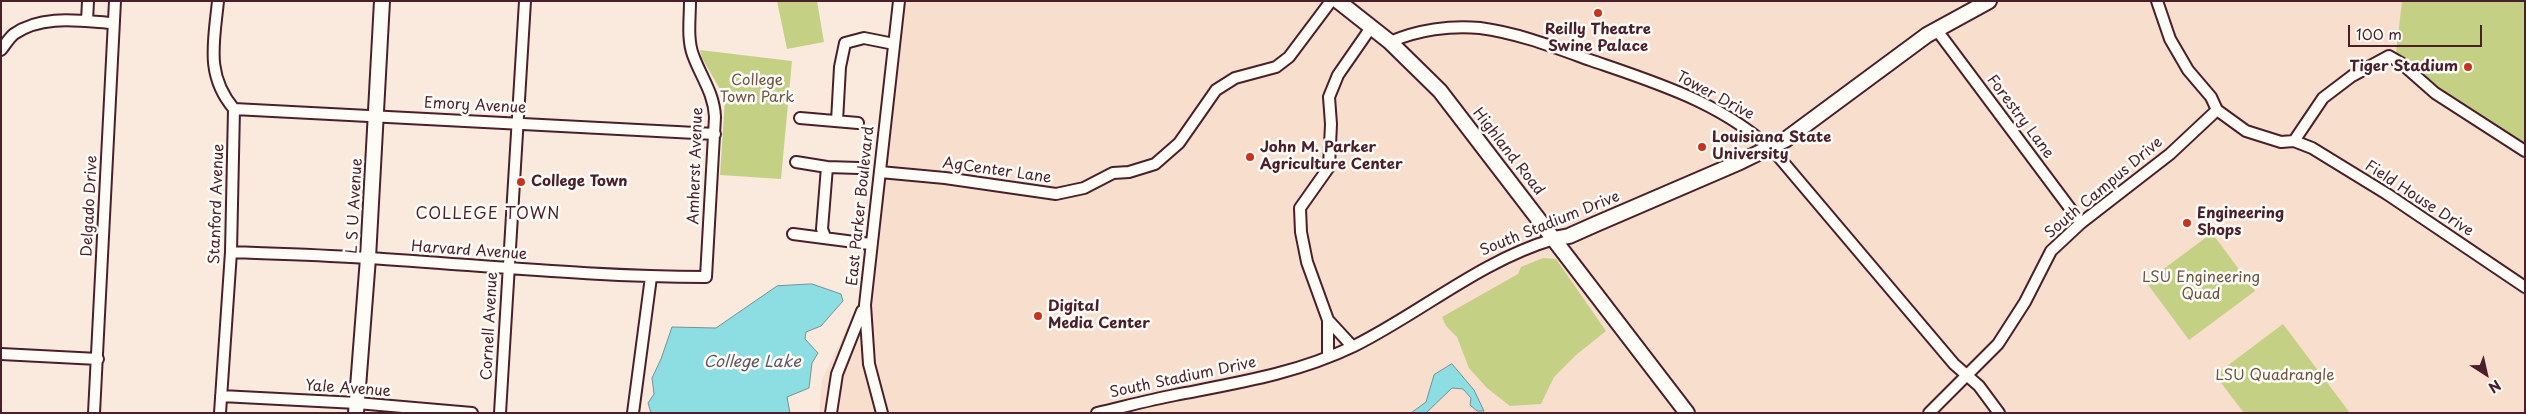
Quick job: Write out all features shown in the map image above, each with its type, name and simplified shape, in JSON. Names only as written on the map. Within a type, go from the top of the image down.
[{"type":"street","points":[[87,21],[88,1]]},
{"type":"street","name":"Delgado Drive","points":[[94,413],[114,1]]},
{"type":"street","points":[[218,1],[213,52],[214,75],[226,100],[234,110]]},
{"type":"street","name":"L S U Avenue","points":[[356,408],[368,258],[382,1]]},
{"type":"street","name":"Cornell Avenue","points":[[500,413],[507,269],[525,1]]},
{"type":"street","name":"Amherst Avenue","points":[[690,1],[690,38],[693,55],[714,104],[715,134],[706,277]]},
{"type":"street","name":"East Parker Boulevard","points":[[882,413],[869,364],[866,334],[866,293],[870,244],[899,1]]},
{"type":"street","name":"AgCenter Lane","points":[[880,172],[945,178],[1056,194],[1084,188],[1113,173],[1129,172],[1156,164],[1179,143],[1216,90],[1235,78],[1276,67],[1289,57],[1331,1]]},
{"type":"street","name":"Highland Road","points":[[1338,1],[1372,26],[1440,91],[1687,413]]},
{"type":"street","name":"South Stadium Drive","points":[[1097,413],[1173,395],[1260,380],[1352,346],[1410,314],[1454,284],[1493,263],[1540,242],[1568,236],[1786,140],[1936,29],[1988,1]]},
{"type":"street","points":[[2156,1],[2170,39],[2180,56],[2211,97],[2217,110]]},
{"type":"street","points":[[1,50],[13,35],[40,22],[69,20],[113,23]]},
{"type":"street","points":[[1328,356],[1328,320],[1307,262],[1301,232],[1300,208],[1329,167],[1331,124],[1329,97],[1338,75],[1372,26]]},
{"type":"street","name":"Tower Drive","points":[[1390,42],[1427,31],[1464,28],[1479,28],[1512,34],[1666,87],[1730,117],[1760,138],[1770,148],[1954,364],[1968,376],[2000,413]]},
{"type":"street","name":"Forestry Lane","points":[[1936,29],[2081,222]]},
{"type":"street","points":[[837,121],[840,67],[845,43],[864,38],[894,44]]},
{"type":"street","points":[[2294,141],[2323,98],[2352,76],[2389,56],[2401,63],[2435,93],[2525,151]]},
{"type":"street","name":"Emory Avenue","points":[[234,110],[715,134]]},
{"type":"street","name":"Stanford Avenue","points":[[220,413],[231,252],[234,110]]},
{"type":"street","name":"Field House Drive","points":[[2217,110],[2246,131],[2281,142],[2294,141],[2312,148],[2387,194],[2525,287]]},
{"type":"street","name":"South Campus Drive","points":[[1929,413],[1998,344],[2025,302],[2051,251],[2081,222],[2170,154],[2217,110]]},
{"type":"street","points":[[800,118],[858,123]]},
{"type":"street","points":[[796,162],[827,167],[859,168]]},
{"type":"street","points":[[825,236],[822,229],[827,167]]},
{"type":"street","points":[[794,234],[825,236],[870,244]]},
{"type":"street","name":"Harvard Avenue","points":[[231,252],[368,258],[507,269],[651,277],[706,277]]},
{"type":"street","points":[[633,413],[651,277]]},
{"type":"street","points":[[831,413],[836,374],[859,320],[866,293]]},
{"type":"street","points":[[1328,320],[1352,346]]},
{"type":"street","points":[[1,354],[98,359]]},
{"type":"street","name":"Yale Avenue","points":[[221,396],[356,408],[472,413]]},
{"type":"shaded area","name":"Louisiana State University","points":[[896,1],[2525,1],[2525,413],[819,413],[822,380],[863,294]]},
{"type":"green space","points":[[777,1],[817,1],[824,42],[787,49]]},
{"type":"green space","name":"Tiger Stadium","points":[[2402,1],[2525,1],[2525,147],[2458,103],[2396,53]]},
{"type":"green space","name":"College Town Park","points":[[700,50],[792,61],[781,179],[720,175],[725,98],[702,58]]},
{"type":"green space","name":"LSU Engineering Quad","points":[[2212,233],[2255,291],[2189,340],[2146,282]]},
{"type":"green space","points":[[1543,258],[1556,259],[1606,331],[1576,355],[1554,377],[1541,404],[1510,406],[1487,388],[1469,368],[1457,337],[1446,326],[1442,317],[1518,274],[1521,267]]},
{"type":"green space","name":"LSU Quadrangle","points":[[2283,324],[2350,413],[2244,413],[2215,375]]},
{"type":"water","name":"College Lake","points":[[812,284],[841,294],[843,301],[821,326],[806,332],[805,339],[818,353],[812,363],[809,388],[787,397],[790,413],[651,413],[648,403],[654,394],[652,378],[672,327],[716,328],[777,286]]},
{"type":"water","points":[[1452,364],[1474,390],[1484,411],[1477,411],[1470,405],[1471,398],[1463,389],[1452,388],[1426,413],[1411,413],[1426,402],[1434,375]]},
{"type":"place","name":"Reilly Theatre Swine Palace","points":[[1598,13]]},
{"type":"place","name":"Tiger Stadium","points":[[2468,67]]},
{"type":"place","name":"Louisiana State University","points":[[1702,147]]},
{"type":"place","name":"John M. Parker Agriculture Center","points":[[1250,157]]},
{"type":"place","name":"College Town","points":[[521,182]]},
{"type":"place","name":"Engineering Shops","points":[[2187,223]]},
{"type":"place","name":"Digital Media Center","points":[[1038,316]]},
{"type":"district","name":"COLLEGE TOWN","points":[[488,215]]}]
